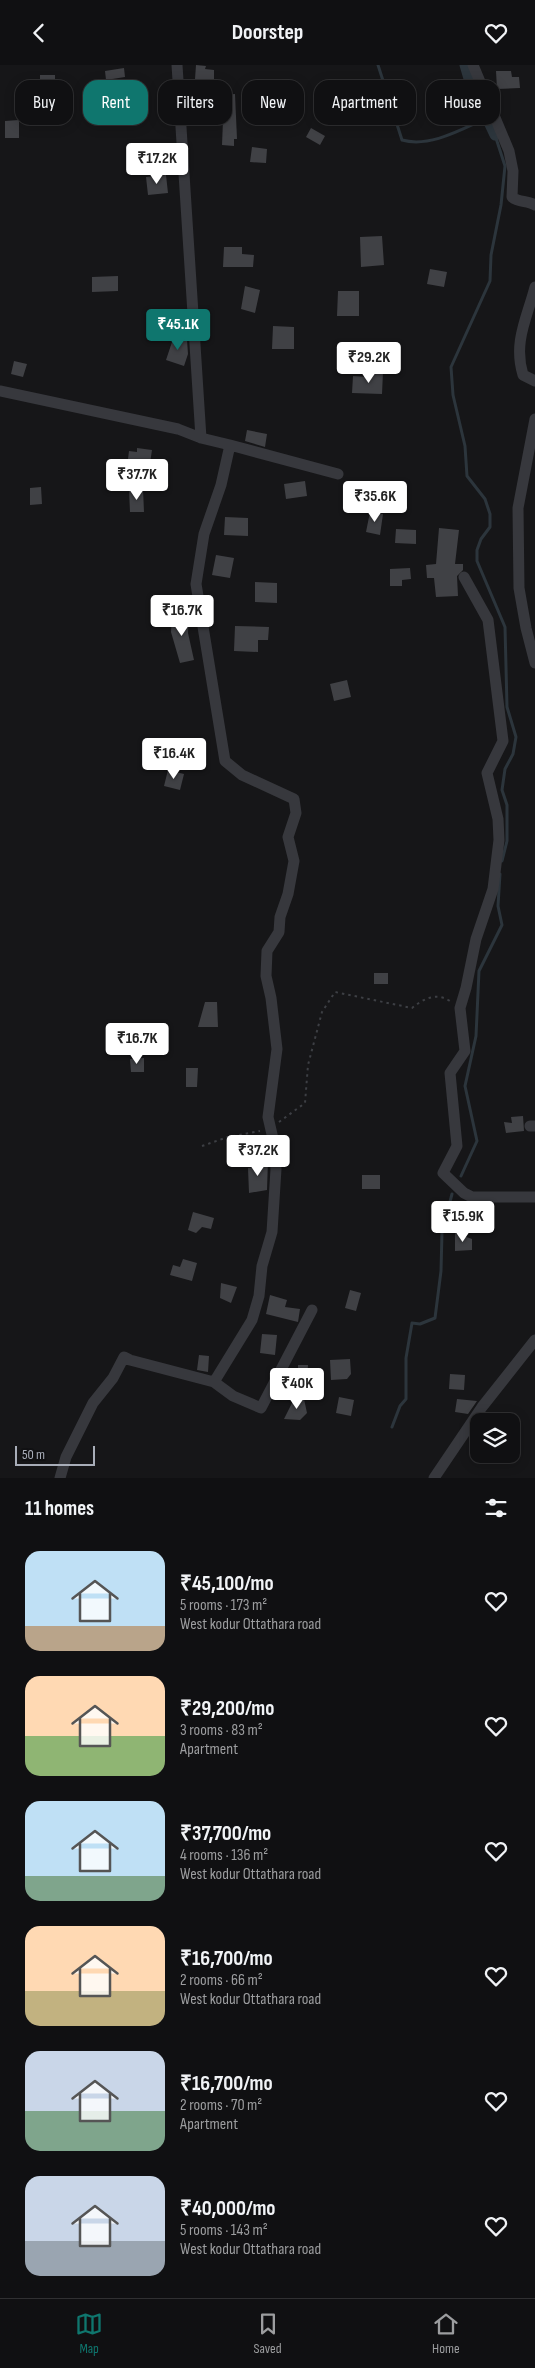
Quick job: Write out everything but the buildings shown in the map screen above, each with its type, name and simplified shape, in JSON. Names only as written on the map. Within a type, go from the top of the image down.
[{"type":"street","points":[[178,65],[201,438]]},
{"type":"street","points":[[473,65],[509,151],[514,171],[512,197],[518,201],[528,201],[535,205]]},
{"type":"street","points":[[535,287],[523,322],[518,351],[524,375],[535,381]]},
{"type":"street","points":[[0,391],[178,429],[201,438],[338,474]]},
{"type":"street","points":[[535,419],[518,508],[519,589],[535,663]]},
{"type":"street","points":[[214,1382],[252,1320],[259,1296],[262,1266],[272,1232],[276,1169],[268,1117],[277,1049],[271,998],[266,977],[267,951],[279,932],[280,917],[288,894],[294,861],[288,837],[296,813],[294,799],[242,775],[224,761],[196,584],[204,534],[221,485],[230,445]]},
{"type":"street","points":[[464,577],[488,620],[503,741],[487,773],[498,819],[499,840],[493,889],[476,939],[460,1008],[465,1051],[450,1073],[457,1146],[443,1173],[464,1193],[472,1197],[535,1197]]},
{"type":"street","points":[[60,1478],[66,1457],[93,1403],[113,1378],[124,1357],[214,1382],[233,1396],[261,1409],[312,1309]]},
{"type":"street","points":[[434,1478],[482,1407],[535,1340]]},
{"type":"path","points":[[202,1146],[228,1137],[270,1129],[305,1103],[308,1065],[322,1012],[336,992],[373,1002],[412,1008],[425,998],[443,997],[460,1008]]},
{"type":"waterway","points":[[378,65],[402,140],[413,142],[435,139],[472,125]]},
{"type":"waterway","points":[[465,65],[470,82],[495,135]]},
{"type":"waterway","points":[[495,135],[505,166],[501,205],[491,255],[490,281],[451,367],[453,395],[465,446],[467,476],[485,499],[490,514],[490,527],[481,539],[477,550],[477,561],[505,627],[507,707],[516,737],[513,754],[505,769],[502,790],[507,805],[507,841],[502,861]]},
{"type":"waterway","points":[[461,1176],[477,1141],[465,1086],[476,1036],[479,971],[502,925],[498,906],[500,874]]},
{"type":"waterway","points":[[392,1427],[400,1406],[406,1399],[406,1358],[412,1323],[420,1324],[435,1318],[441,1271],[442,1232],[452,1194]]}]
